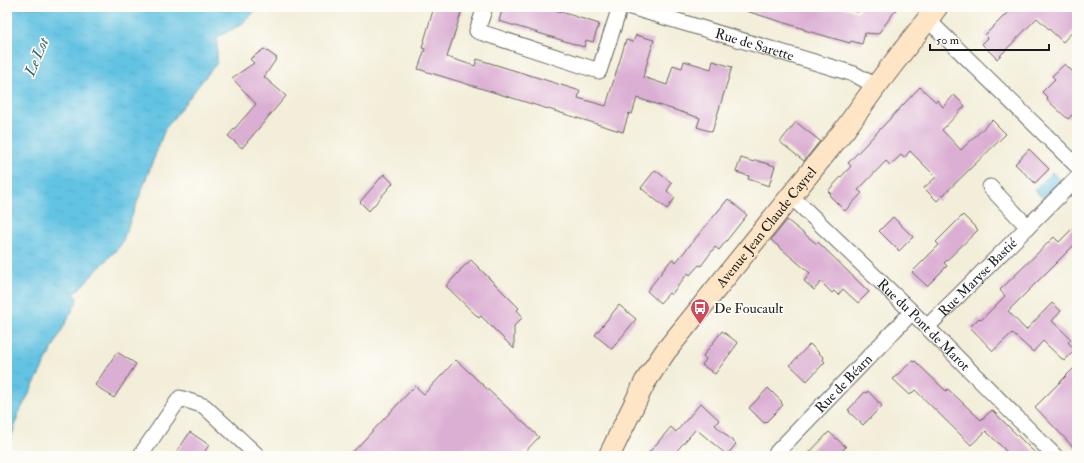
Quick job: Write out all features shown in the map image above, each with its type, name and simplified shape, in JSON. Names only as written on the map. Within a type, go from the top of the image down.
[{"type":"main road","name":"Avenue Jean Claude Cayrel","points":[[613,455],[646,382],[665,352],[845,130],[876,86],[932,13]]},
{"type":"street","points":[[484,7],[477,31],[599,71],[620,7]]},
{"type":"street","name":"Rue de Sarette","points":[[631,7],[667,12],[854,74],[876,86]]},
{"type":"street","points":[[932,13],[1077,166]]},
{"type":"street","name":"Rue Maryse Bastié","points":[[927,327],[1077,178]]},
{"type":"street","name":"Rue Maryse Bastié","points":[[990,187],[1028,227]]},
{"type":"street","name":"Rue du Pont de Marot","points":[[791,196],[912,312],[1055,456]]},
{"type":"street","name":"Rue de Béarn","points":[[775,456],[777,452],[912,312]]},
{"type":"street","points":[[140,456],[180,398],[204,406],[258,456]]},
{"type":"water","name":"Le Lot","points":[[7,7],[257,7],[244,22],[217,37],[217,63],[165,129],[121,245],[74,294],[77,298],[76,303],[19,413],[7,451]]},
{"type":"water","points":[[1052,172],[1061,180],[1043,198],[1034,190]]},
{"type":"building","points":[[434,7],[463,7],[447,57],[475,66],[477,59],[552,82],[580,91],[578,98],[606,106],[626,40],[633,42],[636,35],[654,40],[643,77],[667,85],[673,65],[682,68],[684,61],[711,69],[713,61],[732,67],[712,132],[697,127],[700,118],[637,98],[632,114],[629,113],[623,132],[418,69],[425,49],[422,48]]},
{"type":"building","points":[[503,7],[546,7],[599,24],[593,42],[586,40],[584,47],[499,21]]},
{"type":"building","points":[[743,7],[841,7],[858,12],[862,7],[898,7],[878,34],[865,33],[862,44],[851,41],[850,43],[804,30],[743,10]]},
{"type":"building","points":[[1013,7],[1070,7],[1077,13],[1077,27],[1063,42],[1037,18],[997,59],[982,44],[988,38],[985,35]]},
{"type":"building","points":[[264,49],[277,58],[264,77],[286,96],[242,148],[228,136],[256,104],[232,78],[254,63],[250,59]]},
{"type":"building","points":[[1065,64],[1077,76],[1077,110],[1068,119],[1047,100],[1048,98],[1042,92],[1055,79],[1052,76]]},
{"type":"building","points":[[920,87],[936,102],[937,100],[943,107],[954,95],[965,106],[942,130],[961,150],[992,120],[1006,134],[937,201],[924,188],[936,177],[910,151],[904,158],[901,155],[890,165],[886,161],[858,190],[862,193],[845,211],[829,195],[831,194],[828,191],[851,166],[848,163]]},
{"type":"building","points":[[796,122],[820,141],[804,161],[780,142]]},
{"type":"building","points":[[1029,149],[1049,169],[1035,183],[1015,164]]},
{"type":"building","points":[[741,158],[754,162],[755,160],[775,166],[769,186],[748,179],[749,176],[736,172]]},
{"type":"building","points":[[655,170],[672,183],[667,191],[675,198],[667,209],[641,188]]},
{"type":"building","points":[[384,174],[393,183],[369,211],[360,202]]},
{"type":"building","points":[[728,199],[747,215],[719,250],[715,247],[701,266],[699,265],[690,275],[688,273],[671,295],[669,293],[660,303],[647,291],[672,259],[676,262]]},
{"type":"building","points":[[963,215],[978,230],[944,263],[947,266],[927,286],[912,272],[939,245],[936,242]]},
{"type":"building","points":[[893,217],[913,237],[899,251],[879,231]]},
{"type":"building","points":[[787,220],[817,244],[818,242],[869,292],[858,303],[843,289],[838,295],[834,291],[832,293],[821,282],[814,290],[804,281],[810,273],[771,240]]},
{"type":"building","points":[[1077,224],[1077,242],[1008,311],[1026,330],[1052,303],[1061,311],[1052,321],[1071,339],[1068,342],[1075,350],[1064,361],[1043,341],[1033,352],[1012,333],[993,351],[970,327],[979,318],[981,320],[1005,296],[1000,290],[1054,237],[1059,242]]},
{"type":"building","points":[[471,260],[519,308],[517,310],[523,317],[514,326],[514,349],[481,316],[479,318],[446,286]]},
{"type":"building","points":[[619,305],[636,319],[612,349],[595,335]]},
{"type":"building","points":[[722,331],[738,343],[715,374],[702,365],[706,359],[703,356]]},
{"type":"building","points":[[810,344],[824,358],[823,360],[825,362],[807,381],[790,365]]},
{"type":"building","points":[[117,352],[136,364],[114,398],[95,385]]},
{"type":"building","points":[[456,360],[539,437],[521,456],[349,456],[415,386],[424,394]]},
{"type":"building","points":[[912,361],[915,361],[946,391],[948,389],[981,420],[992,410],[1038,456],[1011,456],[986,431],[971,445],[915,390],[910,395],[893,379]]},
{"type":"building","points":[[1077,365],[1077,451],[1035,407]]},
{"type":"building","points":[[768,388],[782,402],[781,403],[783,405],[765,423],[749,408]]},
{"type":"building","points":[[868,391],[882,406],[863,425],[848,410],[865,392],[867,393]]},
{"type":"building","points":[[701,403],[719,420],[715,425],[736,444],[727,455],[696,429],[672,456],[646,456],[671,427],[676,432]]},
{"type":"building","points":[[190,432],[209,445],[202,456],[174,456]]},
{"type":"building","points":[[829,432],[846,447],[837,456],[806,456]]},
{"type":"place","name":"De Foucault","points":[[700,325]]}]
